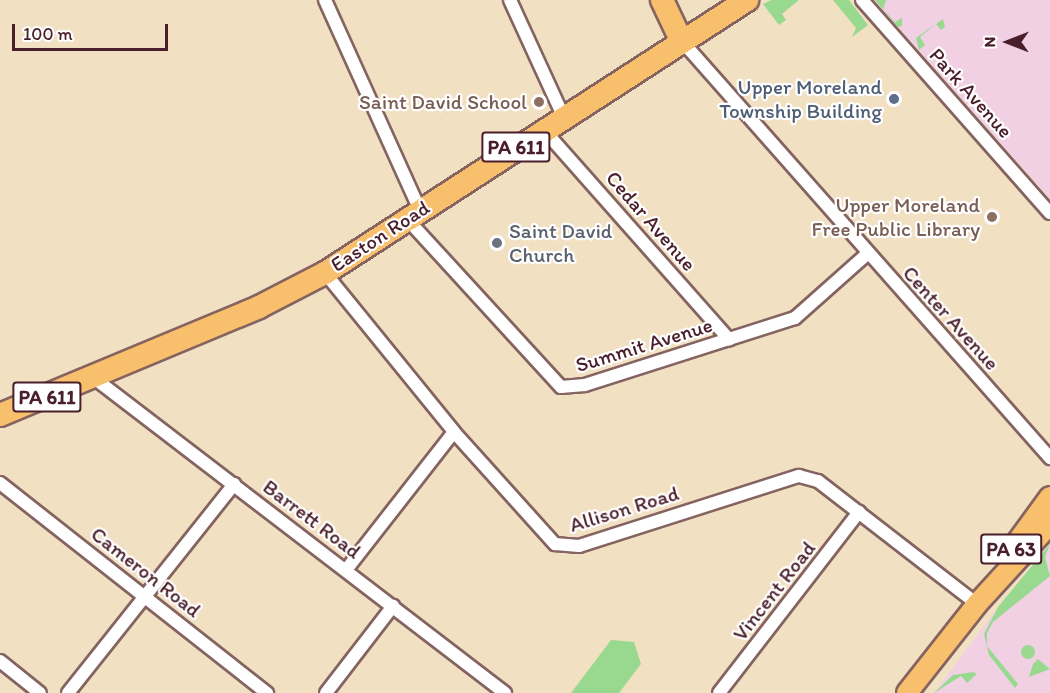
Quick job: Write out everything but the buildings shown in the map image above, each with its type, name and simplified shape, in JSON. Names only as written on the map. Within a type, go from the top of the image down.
[{"type":"highway","points":[[662,0],[681,40]]},
{"type":"highway","name":"Easton Road","points":[[0,415],[94,378],[325,273],[563,116],[742,3]]},
{"type":"main road","name":"PA 63","points":[[907,693],[977,604],[1050,497]]},
{"type":"main road","name":"PA 63","points":[[977,604],[1050,524]]},
{"type":"street","name":"Summit Avenue","points":[[326,0],[378,118],[414,214],[561,387],[585,385],[795,318],[867,254]]},
{"type":"street","points":[[510,0],[563,116]]},
{"type":"street","name":"Park Avenue","points":[[862,0],[1050,213]]},
{"type":"street","name":"Center Avenue","points":[[681,40],[867,254],[1050,458]]},
{"type":"street","name":"Cedar Avenue","points":[[543,129],[729,339]]},
{"type":"street","name":"Allison Road","points":[[325,273],[454,432],[543,536],[568,548],[799,476],[818,481],[977,604]]},
{"type":"street","name":"Barrett Road","points":[[94,378],[505,693]]},
{"type":"street","points":[[346,570],[454,432]]},
{"type":"street","name":"Cameron Road","points":[[0,483],[267,693]]},
{"type":"street","points":[[68,693],[234,484]]},
{"type":"street","name":"Vincent Road","points":[[719,693],[859,512]]},
{"type":"street","points":[[326,693],[393,606]]},
{"type":"street","points":[[0,661],[40,693]]},
{"type":"shaded area","points":[[875,0],[1050,0],[1050,199],[898,27]]},
{"type":"shaded area","points":[[1050,544],[1050,693],[934,693],[998,607]]},
{"type":"green space","points":[[771,0],[799,0],[782,14],[786,20],[779,25],[763,4]]},
{"type":"green space","points":[[833,0],[849,0],[868,25],[852,37],[856,28]]},
{"type":"green space","points":[[875,0],[886,0],[883,9],[895,22],[902,18],[902,26],[898,27]]},
{"type":"green space","points":[[943,19],[945,27],[941,30],[936,24],[920,37],[925,45],[919,50],[916,38]]},
{"type":"green space","points":[[1050,544],[1045,557],[1050,576],[993,622],[987,633],[987,646],[1018,684],[1015,688],[989,655],[984,634],[998,607]]},
{"type":"green space","points":[[611,640],[634,642],[641,664],[619,693],[571,693]]},
{"type":"green space","points":[[1028,645],[1033,647],[1035,652],[1033,657],[1028,659],[1023,657],[1021,652],[1023,647]]},
{"type":"green space","points":[[1038,659],[1050,669],[1029,677],[1033,664]]},
{"type":"green space","points":[[973,672],[977,674],[967,683],[961,676],[934,693],[953,675]]},
{"type":"place","name":"Upper Moreland Township Building","points":[[894,99]]},
{"type":"place","name":"Saint David School","points":[[539,102]]},
{"type":"place","name":"Upper Moreland Free Public Library","points":[[992,217]]},
{"type":"place","name":"Saint David Church","points":[[497,243]]}]
